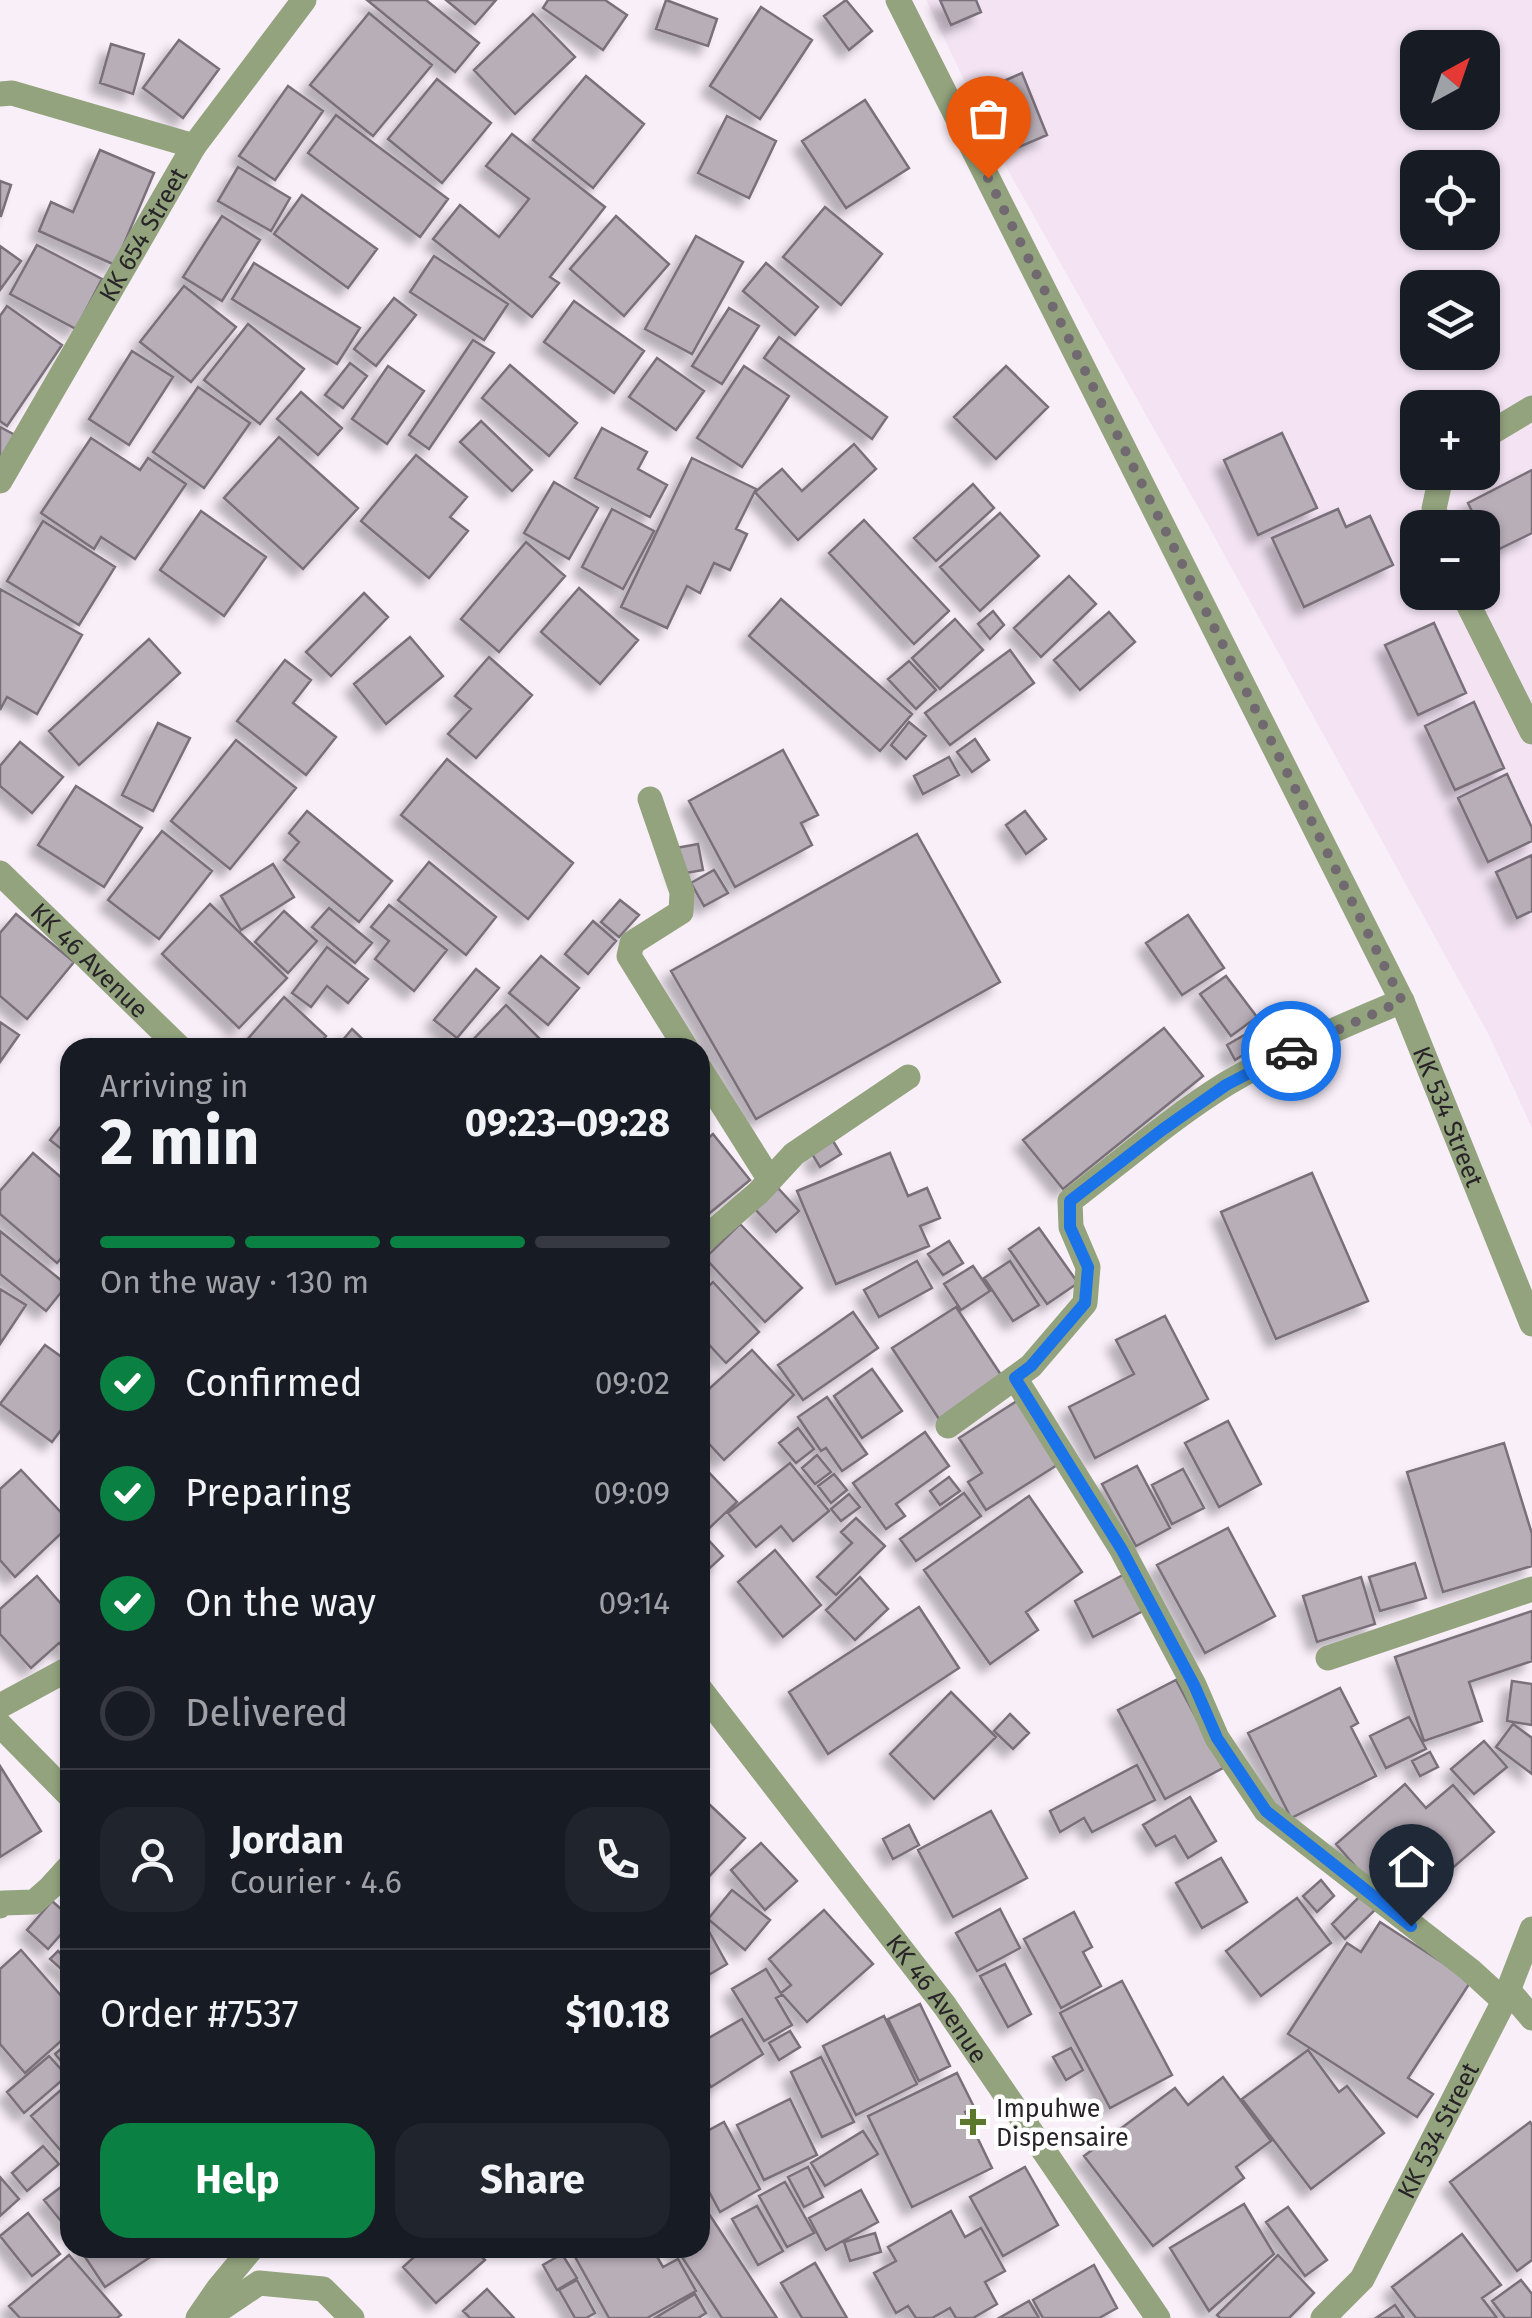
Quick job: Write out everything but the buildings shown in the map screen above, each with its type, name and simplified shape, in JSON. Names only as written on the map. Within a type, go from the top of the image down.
[{"type":"street","name":"KK 654 Street","points":[[0,482],[194,146],[304,0]]},
{"type":"street","name":"KK 534 Street","points":[[898,0],[1402,1001],[1532,1324]]},
{"type":"street","points":[[0,94],[12,93],[194,146]]},
{"type":"street","points":[[1500,427],[1532,408]]},
{"type":"street","points":[[1471,610],[1532,732]]},
{"type":"street","points":[[650,798],[682,892],[681,912],[632,943],[629,956],[680,1038]]},
{"type":"street","name":"KK 46 Avenue","points":[[0,873],[170,1038]]},
{"type":"street","points":[[948,1426],[1031,1366],[1085,1303],[1088,1267],[1070,1227],[1070,1201],[1226,1085],[1321,1036],[1402,1001]]},
{"type":"street","points":[[710,1235],[794,1154],[908,1077]]},
{"type":"street","points":[[710,1085],[770,1180]]},
{"type":"street","points":[[1015,1378],[1122,1550],[1194,1685],[1217,1738],[1266,1811],[1532,2018]]},
{"type":"street","points":[[1328,1658],[1532,1590]]},
{"type":"street","points":[[0,1706],[60,1673]]},
{"type":"street","name":"KK 46 Avenue","points":[[710,1702],[945,2006],[1158,2318]]},
{"type":"street","points":[[0,1724],[60,1786]]},
{"type":"street","points":[[0,1906],[34,1902],[60,1877]]},
{"type":"street","name":"KK 534 Street","points":[[1323,2318],[1362,2279],[1506,1996],[1532,1929]]},
{"type":"street","points":[[198,2318],[244,2258]]},
{"type":"street","points":[[207,2318],[259,2283],[322,2290],[352,2318]]},
{"type":"shaded area","points":[[926,0],[1532,0],[1532,1128],[1489,1035],[1000,156]]},
{"type":"way so far","points":[[988,178],[1402,1001],[1291,1051]]},
{"type":"place","name":"Impuhwe Dispensaire","points":[[973,2122]]},
{"type":"route","points":[[1291,1051],[1226,1085],[1070,1201],[1070,1227],[1088,1267],[1085,1303],[1031,1366],[1015,1378],[1122,1550],[1194,1685],[1217,1738],[1266,1811],[1411,1926]]}]
